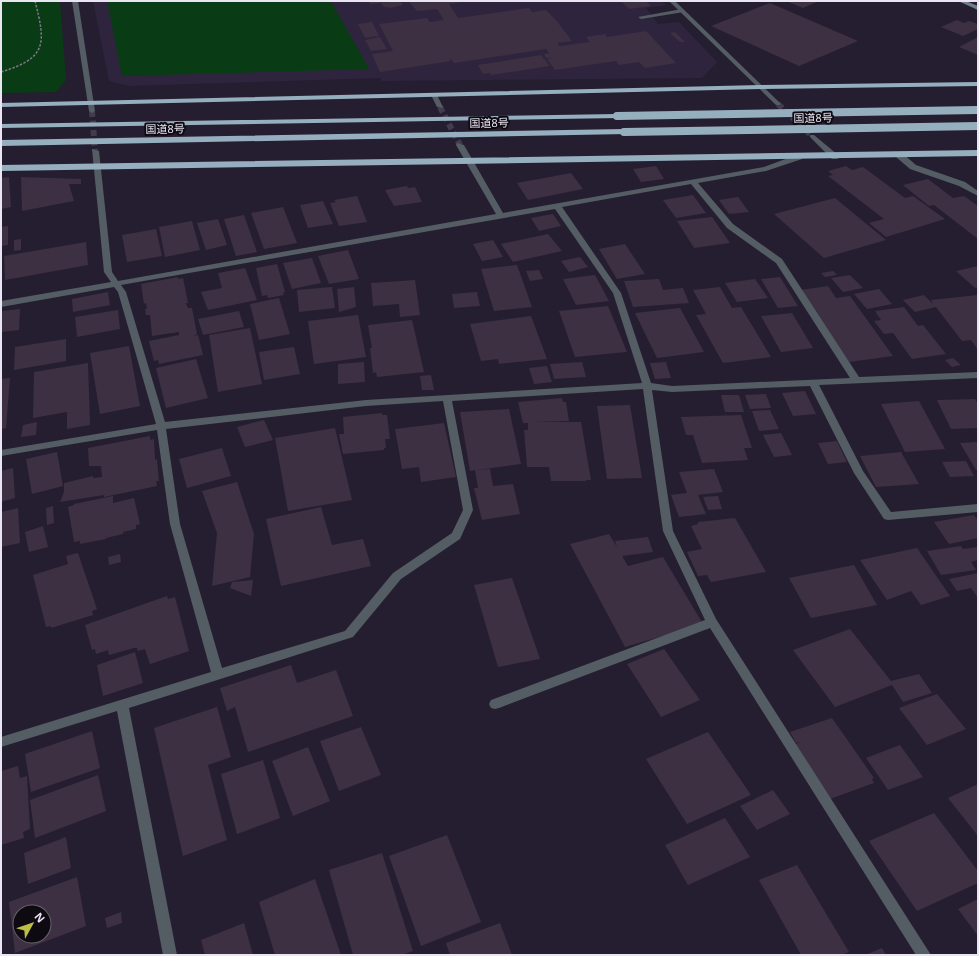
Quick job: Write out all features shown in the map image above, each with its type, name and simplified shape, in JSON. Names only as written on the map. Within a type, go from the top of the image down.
[{"type":"highway","points":[[1,105],[91,107],[434,95],[760,87],[978,84]]},
{"type":"highway","name":"国道8号","points":[[1,126],[978,110]]},
{"type":"highway","name":"国道8号","points":[[1,143],[978,126]]},
{"type":"highway","points":[[1,168],[469,160],[835,157],[978,153]]},
{"type":"street","points":[[75,1],[91,107]]},
{"type":"street","points":[[672,1],[778,104]]},
{"type":"street","points":[[961,1],[978,8]]},
{"type":"street","points":[[641,17],[682,11]]},
{"type":"street","points":[[434,95],[440,107]]},
{"type":"street","points":[[812,136],[835,157]]},
{"type":"street","points":[[460,145],[501,216]]},
{"type":"street","points":[[95,151],[108,272],[122,292],[161,426],[176,524],[218,675]]},
{"type":"street","points":[[899,155],[913,167],[962,184],[978,194]]},
{"type":"street","points":[[1,304],[766,169],[799,157]]},
{"type":"street","points":[[693,182],[730,226],[779,261],[857,381]]},
{"type":"street","points":[[557,206],[616,293],[647,386],[668,531],[712,622],[924,955]]},
{"type":"street","points":[[1,453],[161,426],[366,403],[647,386],[672,389],[978,376]]},
{"type":"street","points":[[813,383],[859,473],[888,516],[978,508]]},
{"type":"street","points":[[1,742],[349,634],[397,576],[456,536],[468,510],[447,399]]},
{"type":"street","points":[[495,704],[712,622]]},
{"type":"street","points":[[122,704],[170,955]]},
{"type":"path","points":[[1,72],[30,62],[39,52],[42,36],[35,1]]},
{"type":"shaded area","points":[[93,1],[661,1],[666,5],[646,8],[658,24],[679,22],[717,62],[702,78],[381,81],[381,78],[129,86],[109,81]]},
{"type":"green space","points":[[1,1],[60,1],[66,80],[56,92],[1,93]]},
{"type":"green space","points":[[107,1],[331,1],[369,69],[122,76]]},
{"type":"building","points":[[368,1],[401,1],[403,5],[389,8],[384,7],[381,3],[370,4]]},
{"type":"building","points":[[467,1],[449,4],[458,18],[529,8],[532,12],[546,10],[556,20],[572,41],[558,43],[559,46],[590,42],[586,37],[605,34],[607,37],[646,31],[676,63],[645,68],[639,62],[619,65],[616,61],[555,70],[547,59],[553,58],[546,58],[544,54],[549,53],[546,49],[454,63],[451,59],[449,59],[451,61],[380,72],[372,54],[393,51],[379,24],[427,18],[430,22],[444,20],[437,9],[417,11],[409,2]]},
{"type":"building","points":[[621,1],[646,1],[651,6],[629,9]]},
{"type":"building","points":[[786,1],[819,1],[803,8]]},
{"type":"building","points":[[770,3],[858,41],[799,66],[711,26]]},
{"type":"building","points":[[957,20],[964,23],[969,21],[978,24],[978,29],[963,36],[941,27]]},
{"type":"building","points":[[372,22],[379,36],[365,38],[358,24]]},
{"type":"building","points":[[675,32],[685,42],[680,42],[670,33]]},
{"type":"building","points":[[380,37],[387,49],[371,51],[365,40]]},
{"type":"building","points":[[978,37],[978,55],[959,47]]},
{"type":"building","points":[[541,55],[550,66],[491,75],[490,73],[483,74],[478,65]]},
{"type":"building","points":[[656,166],[664,179],[641,182],[633,169]]},
{"type":"building","points":[[846,166],[852,170],[863,167],[905,198],[913,196],[945,219],[886,237],[869,223],[884,219],[828,176],[833,175],[828,171]]},
{"type":"building","points":[[571,173],[583,189],[528,200],[517,183]]},
{"type":"building","points":[[9,177],[11,207],[1,209],[1,178]]},
{"type":"building","points":[[21,177],[81,179],[81,184],[69,184],[74,201],[22,211]]},
{"type":"building","points":[[928,179],[953,198],[964,196],[978,206],[978,239],[934,205],[929,206],[903,185]]},
{"type":"building","points":[[407,186],[408,188],[415,187],[422,202],[394,206],[385,190]]},
{"type":"building","points":[[693,195],[706,213],[676,218],[663,200]]},
{"type":"building","points":[[357,196],[367,222],[339,226],[330,203],[336,202],[334,200]]},
{"type":"building","points":[[738,197],[749,212],[729,214],[719,200]]},
{"type":"building","points":[[835,198],[886,240],[824,258],[774,214]]},
{"type":"building","points":[[323,201],[333,224],[308,228],[300,205]]},
{"type":"building","points":[[283,207],[297,243],[264,249],[251,213]]},
{"type":"building","points":[[553,214],[561,226],[539,231],[531,218]]},
{"type":"building","points":[[244,215],[257,252],[236,256],[224,219]]},
{"type":"building","points":[[712,217],[730,243],[694,248],[677,221]]},
{"type":"building","points":[[218,219],[227,245],[206,250],[197,223]]},
{"type":"building","points":[[192,221],[200,250],[165,257],[159,227]]},
{"type":"building","points":[[8,226],[8,245],[1,246],[1,227]]},
{"type":"building","points":[[156,229],[162,256],[127,262],[122,235]]},
{"type":"building","points":[[548,234],[562,251],[513,262],[501,244]]},
{"type":"building","points":[[21,239],[21,250],[14,251],[14,240]]},
{"type":"building","points":[[493,240],[503,257],[482,261],[473,244]]},
{"type":"building","points":[[86,242],[88,265],[5,280],[4,256]]},
{"type":"building","points":[[625,244],[645,274],[617,279],[599,249]]},
{"type":"building","points":[[348,250],[359,279],[329,284],[318,256]]},
{"type":"building","points":[[580,257],[588,267],[569,272],[561,261]]},
{"type":"building","points":[[312,258],[321,283],[292,289],[283,263]]},
{"type":"building","points":[[277,264],[285,292],[283,293],[284,295],[268,298],[267,295],[262,296],[256,268]]},
{"type":"building","points":[[517,265],[532,307],[494,311],[481,269]]},
{"type":"building","points":[[978,266],[978,287],[975,288],[956,271]]},
{"type":"building","points":[[245,268],[257,300],[208,310],[201,292],[222,288],[218,273]]},
{"type":"building","points":[[539,270],[543,279],[530,281],[526,271]]},
{"type":"building","points":[[833,271],[837,275],[825,277],[821,273]]},
{"type":"building","points":[[595,275],[609,301],[576,305],[563,279]]},
{"type":"building","points":[[850,275],[863,288],[843,292],[831,278]]},
{"type":"building","points":[[178,277],[178,279],[183,278],[188,303],[184,304],[186,304],[188,308],[192,308],[197,334],[194,336],[198,335],[203,355],[159,364],[158,360],[154,361],[149,341],[179,335],[179,332],[152,336],[150,315],[146,315],[145,309],[147,309],[146,303],[144,304],[141,284]]},
{"type":"building","points":[[780,277],[798,306],[778,308],[761,279]]},
{"type":"building","points":[[659,279],[663,290],[683,288],[689,303],[633,307],[624,281]]},
{"type":"building","points":[[755,279],[768,298],[737,302],[725,283]]},
{"type":"building","points":[[415,280],[420,315],[400,317],[399,304],[373,306],[371,283]]},
{"type":"building","points":[[828,286],[836,298],[850,296],[893,356],[849,362],[801,290]]},
{"type":"building","points":[[332,287],[335,308],[299,312],[297,290]]},
{"type":"building","points":[[354,287],[356,307],[339,312],[337,289]]},
{"type":"building","points":[[720,287],[732,308],[741,307],[771,357],[723,363],[696,315],[706,314],[693,290]]},
{"type":"building","points":[[879,289],[892,304],[867,309],[854,294]]},
{"type":"building","points":[[108,292],[110,305],[73,312],[72,299]]},
{"type":"building","points":[[477,292],[480,306],[454,308],[452,294]]},
{"type":"building","points":[[924,295],[933,304],[931,300],[978,295],[978,350],[971,340],[962,341],[936,307],[915,312],[903,300]]},
{"type":"building","points":[[279,298],[290,334],[259,340],[250,304]]},
{"type":"building","points":[[608,306],[627,352],[575,357],[559,311]]},
{"type":"building","points":[[904,307],[918,326],[923,325],[946,354],[912,359],[893,333],[884,334],[874,321],[881,320],[875,311]]},
{"type":"building","points":[[680,308],[704,352],[657,358],[635,313]]},
{"type":"building","points":[[20,309],[19,330],[1,332],[1,311]]},
{"type":"building","points":[[118,310],[120,329],[77,337],[75,317]]},
{"type":"building","points":[[239,311],[244,327],[203,335],[198,319]]},
{"type":"building","points":[[792,313],[813,348],[781,352],[761,316]]},
{"type":"building","points":[[358,315],[366,357],[314,364],[308,321]]},
{"type":"building","points":[[531,316],[547,359],[499,364],[498,359],[481,361],[470,324]]},
{"type":"building","points":[[412,320],[424,372],[377,377],[376,372],[373,373],[370,348],[372,348],[368,325]]},
{"type":"building","points":[[250,328],[262,384],[218,392],[209,335]]},
{"type":"building","points":[[66,339],[66,361],[14,370],[15,347]]},
{"type":"building","points":[[129,346],[140,406],[100,414],[90,353]]},
{"type":"building","points":[[294,347],[300,374],[264,380],[259,352]]},
{"type":"building","points":[[953,358],[961,365],[952,367],[945,360]]},
{"type":"building","points":[[196,359],[208,398],[166,408],[156,368]]},
{"type":"building","points":[[364,362],[365,382],[338,384],[338,364]]},
{"type":"building","points":[[582,362],[586,377],[554,379],[550,364]]},
{"type":"building","points":[[666,362],[671,378],[655,379],[650,363]]},
{"type":"building","points":[[88,363],[90,425],[67,429],[67,412],[33,418],[34,372]]},
{"type":"building","points":[[547,366],[552,382],[534,384],[529,368]]},
{"type":"building","points":[[431,375],[434,390],[422,390],[420,376]]},
{"type":"building","points":[[10,378],[6,428],[1,429],[1,379]]},
{"type":"building","points":[[805,391],[816,414],[793,416],[782,393]]},
{"type":"building","points":[[766,394],[771,408],[750,409],[745,395]]},
{"type":"building","points":[[721,395],[739,395],[744,412],[725,412]]},
{"type":"building","points":[[562,398],[563,402],[566,402],[569,421],[533,422],[581,422],[591,480],[551,481],[549,467],[527,467],[524,430],[528,430],[528,423],[523,423],[518,402]]},
{"type":"building","points":[[975,399],[978,404],[978,428],[951,429],[937,400]]},
{"type":"building","points":[[919,401],[945,449],[905,452],[881,404]]},
{"type":"building","points":[[630,405],[642,478],[607,479],[597,406]]},
{"type":"building","points":[[509,409],[521,464],[477,470],[490,469],[493,486],[513,484],[520,514],[482,520],[474,488],[478,488],[475,470],[470,471],[460,412]]},
{"type":"building","points":[[770,410],[779,429],[759,431],[752,411]]},
{"type":"building","points":[[382,413],[382,415],[387,415],[390,439],[385,439],[386,448],[384,448],[384,450],[343,454],[339,434],[344,434],[343,417]]},
{"type":"building","points":[[741,415],[752,448],[744,448],[748,460],[702,463],[693,435],[686,435],[681,417]]},
{"type":"building","points":[[264,420],[273,440],[245,447],[237,427]]},
{"type":"building","points":[[37,422],[36,435],[21,437],[23,425]]},
{"type":"building","points":[[444,423],[456,477],[421,482],[419,467],[402,469],[395,429]]},
{"type":"building","points":[[335,428],[352,500],[288,511],[275,438]]},
{"type":"building","points":[[781,433],[792,455],[774,457],[763,435]]},
{"type":"building","points":[[150,436],[150,440],[154,439],[155,460],[157,459],[159,481],[156,481],[157,486],[104,497],[104,495],[60,502],[64,492],[64,483],[93,476],[93,478],[102,477],[101,466],[89,466],[88,448]]},
{"type":"building","points":[[837,441],[847,462],[828,464],[818,443]]},
{"type":"building","points":[[978,442],[978,470],[976,470],[960,443]]},
{"type":"building","points":[[222,448],[231,476],[187,488],[179,459]]},
{"type":"building","points":[[57,452],[63,486],[32,494],[26,459]]},
{"type":"building","points":[[901,452],[919,484],[876,487],[860,456]]},
{"type":"building","points":[[966,461],[974,476],[950,477],[942,462]]},
{"type":"building","points":[[13,468],[15,498],[1,502],[1,471]]},
{"type":"building","points":[[714,469],[723,492],[698,495],[706,514],[679,517],[671,495],[687,493],[679,472]]},
{"type":"building","points":[[237,482],[254,534],[250,577],[212,586],[217,533],[202,491]]},
{"type":"building","points":[[113,496],[113,503],[134,498],[140,524],[136,525],[136,529],[123,532],[123,534],[106,539],[80,544],[80,541],[74,542],[68,507],[74,504]]},
{"type":"building","points":[[718,496],[722,509],[708,510],[703,497]]},
{"type":"building","points":[[53,506],[54,523],[47,525],[46,508]]},
{"type":"building","points":[[321,507],[332,545],[363,539],[371,566],[281,586],[266,519]]},
{"type":"building","points":[[18,508],[20,543],[1,547],[1,512]]},
{"type":"building","points":[[974,515],[978,521],[978,538],[949,544],[934,522]]},
{"type":"building","points":[[735,518],[766,572],[711,582],[707,575],[698,576],[687,552],[702,549],[691,526],[698,524],[698,522]]},
{"type":"building","points":[[43,526],[48,547],[29,552],[25,532]]},
{"type":"building","points":[[609,534],[617,547],[615,541],[648,537],[653,552],[622,556],[628,566],[663,557],[703,624],[625,647],[570,544]]},
{"type":"building","points":[[961,546],[963,549],[978,547],[978,560],[971,562],[976,570],[941,575],[927,551]]},
{"type":"building","points":[[917,548],[950,596],[921,605],[911,591],[887,600],[860,560]]},
{"type":"building","points":[[78,553],[97,609],[92,611],[93,615],[51,628],[51,626],[46,627],[33,575],[68,564],[66,556]]},
{"type":"building","points":[[120,554],[121,562],[109,565],[108,557]]},
{"type":"building","points":[[854,565],[877,605],[811,618],[789,578]]},
{"type":"building","points":[[978,573],[978,598],[971,588],[957,591],[949,579]]},
{"type":"building","points":[[512,578],[540,659],[498,667],[474,585]]},
{"type":"building","points":[[253,580],[251,596],[230,588],[232,582]]},
{"type":"building","points":[[167,596],[168,599],[175,597],[189,651],[150,664],[145,649],[138,651],[137,648],[134,648],[109,655],[108,650],[96,654],[95,649],[92,650],[85,625]]},
{"type":"building","points":[[850,629],[891,681],[919,674],[932,693],[903,702],[892,685],[835,707],[793,650]]},
{"type":"building","points":[[664,649],[700,700],[661,717],[627,664]]},
{"type":"building","points":[[135,652],[143,683],[103,696],[97,665]]},
{"type":"building","points":[[291,665],[297,683],[336,670],[353,716],[248,752],[235,707],[227,711],[220,688]]},
{"type":"building","points":[[937,694],[966,729],[927,745],[899,708]]},
{"type":"building","points":[[217,707],[231,757],[208,765],[227,840],[183,856],[154,728]]},
{"type":"building","points":[[832,718],[874,778],[872,779],[874,783],[830,799],[796,744],[801,742],[796,743],[790,732]]},
{"type":"building","points":[[361,727],[381,775],[339,791],[320,741]]},
{"type":"building","points":[[92,731],[100,768],[31,792],[25,754]]},
{"type":"building","points":[[708,732],[751,795],[687,824],[646,759]]},
{"type":"building","points":[[900,745],[923,777],[888,790],[866,758]]},
{"type":"building","points":[[308,747],[330,801],[293,816],[272,761]]},
{"type":"building","points":[[263,760],[280,818],[237,834],[221,774]]},
{"type":"building","points":[[18,766],[20,778],[27,776],[30,829],[23,832],[24,838],[1,845],[1,771]]},
{"type":"building","points":[[98,775],[106,811],[35,838],[30,800]]},
{"type":"building","points":[[978,784],[978,836],[948,798]]},
{"type":"building","points":[[773,790],[790,814],[757,830],[740,806]]},
{"type":"building","points":[[934,813],[978,871],[978,883],[917,911],[869,841]]},
{"type":"building","points":[[725,818],[750,857],[688,885],[665,845]]},
{"type":"building","points":[[447,835],[481,922],[421,946],[389,856]]},
{"type":"building","points":[[66,837],[71,868],[28,884],[24,853]]},
{"type":"building","points":[[382,853],[413,951],[402,955],[353,955],[329,870]]},
{"type":"building","points":[[797,865],[849,952],[841,955],[801,955],[759,880]]},
{"type":"building","points":[[77,877],[86,926],[52,939],[52,904],[12,904],[12,928],[9,902]]},
{"type":"building","points":[[315,879],[341,955],[275,955],[259,902]]},
{"type":"building","points":[[978,899],[978,936],[958,909]]},
{"type":"building","points":[[121,912],[122,923],[107,928],[105,918]]},
{"type":"building","points":[[244,923],[253,955],[205,955],[201,940]]},
{"type":"building","points":[[500,923],[512,955],[450,955],[446,943]]},
{"type":"building","points":[[14,944],[39,944],[15,953]]},
{"type":"building","points":[[882,948],[886,955],[865,955]]},
{"type":"tunnel","points":[[778,104],[812,136]]},
{"type":"tunnel","points":[[440,107],[460,145]]},
{"type":"tunnel","points":[[92,111],[95,151]]}]
